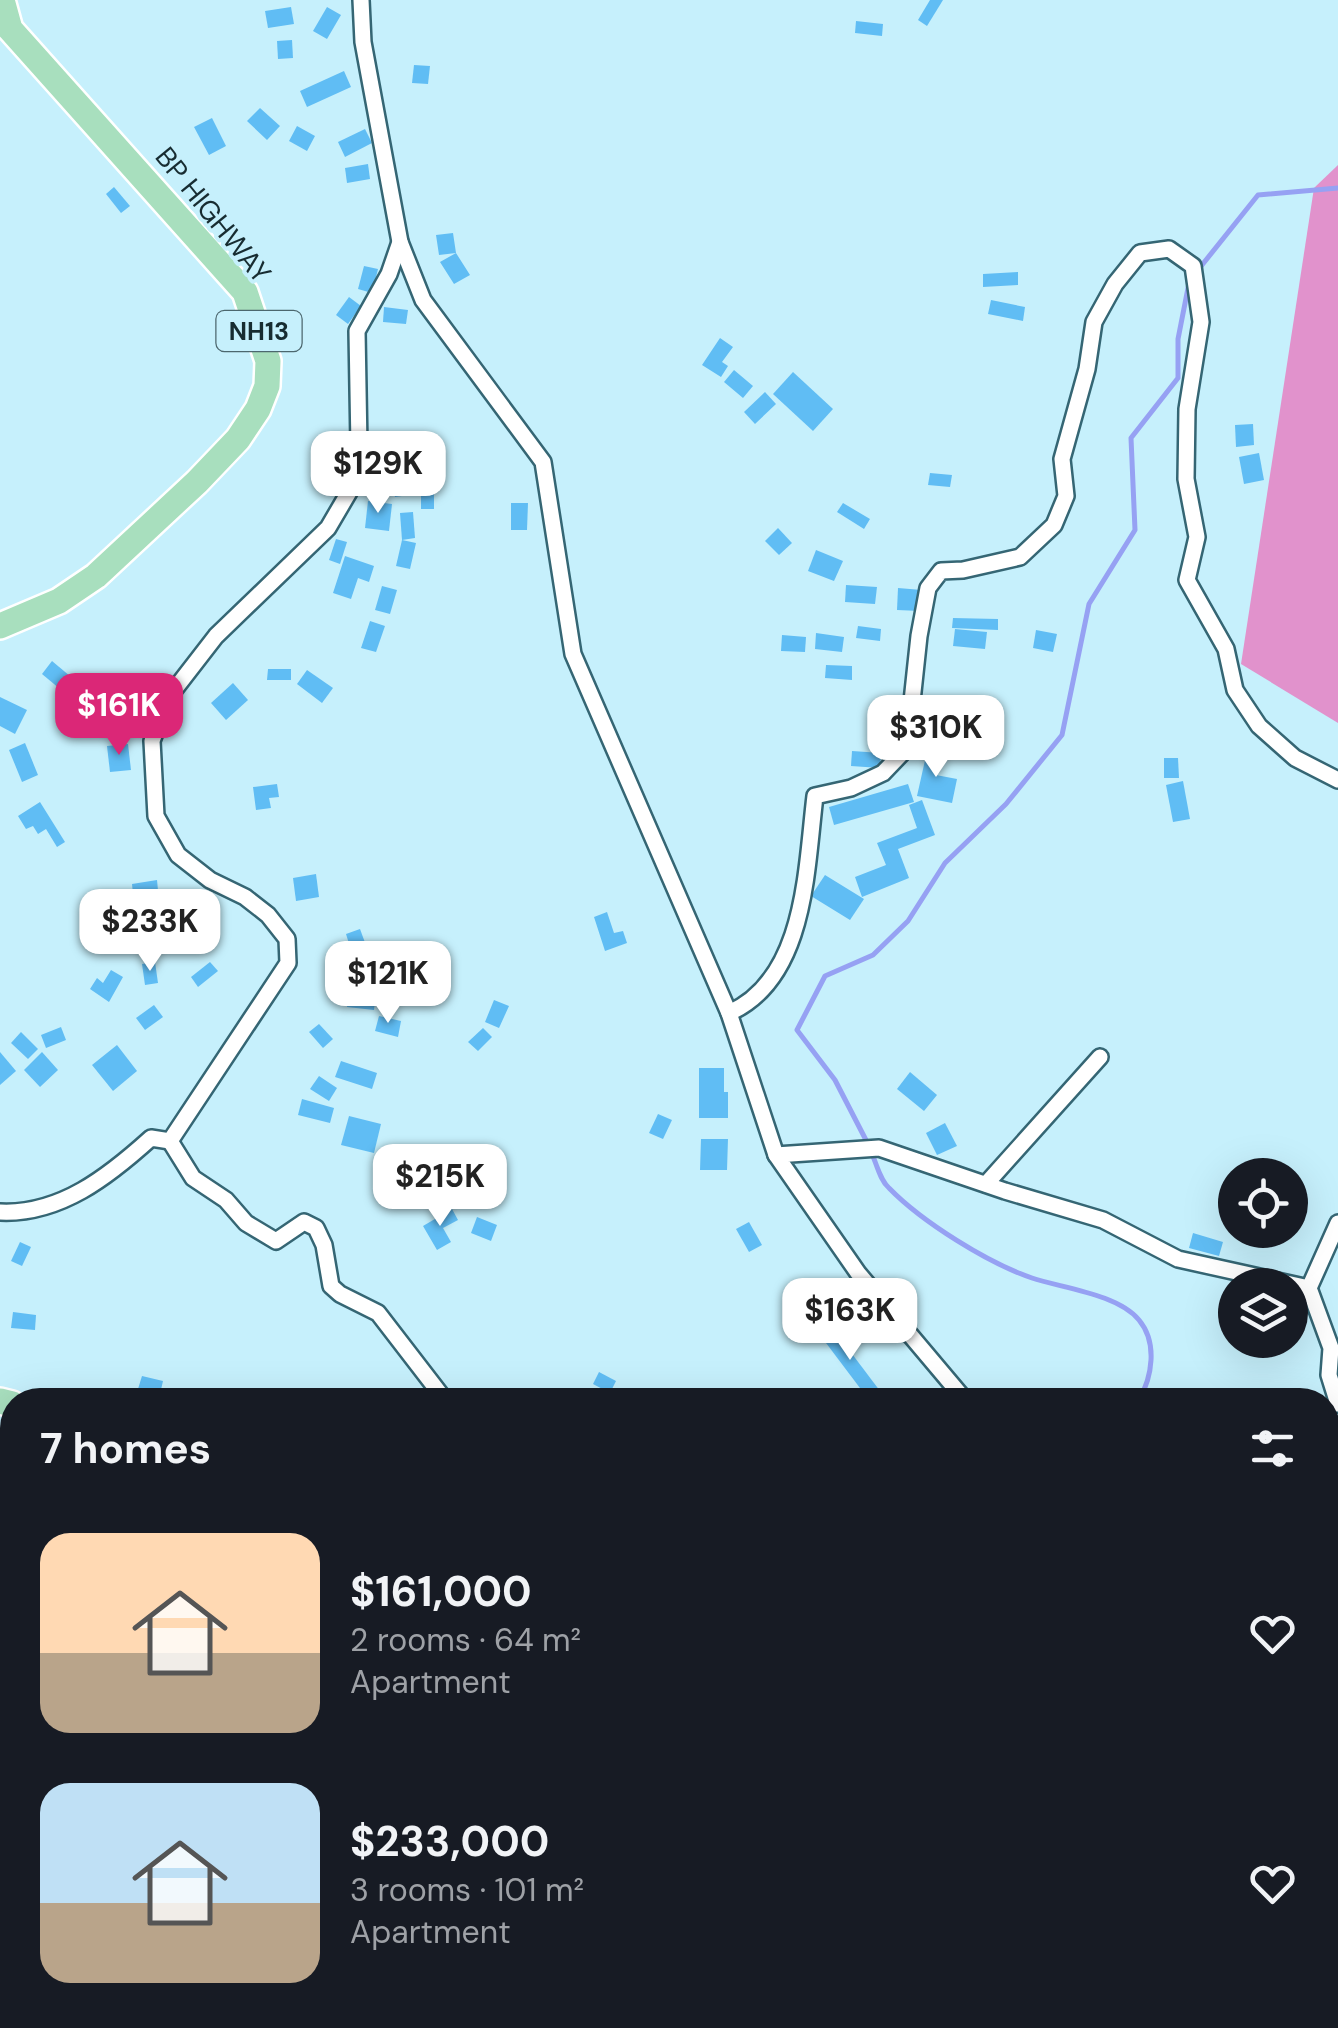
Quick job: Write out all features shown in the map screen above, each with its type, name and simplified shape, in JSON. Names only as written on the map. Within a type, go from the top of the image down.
[{"type":"highway","name":"BP HIGHWAY","points":[[0,626],[59,601],[96,576],[197,482],[238,439],[258,408],[267,386],[268,361],[245,292],[10,29],[2,0]]},
{"type":"street","points":[[361,0],[364,42],[400,242],[423,300],[543,462],[573,654],[729,1013],[776,1155],[858,1273],[955,1388]]},
{"type":"street","points":[[170,1140],[288,963],[287,939],[268,915],[245,897],[210,880],[178,855],[156,816],[152,741],[168,698],[216,636],[328,528],[352,487],[359,447],[356,331],[389,274],[400,242]]},
{"type":"street","points":[[729,1013],[750,1004],[772,982],[791,942],[802,895],[815,796],[852,788],[883,773],[907,748],[928,588],[941,571],[1020,557],[1054,524],[1066,496],[1062,459],[1087,369],[1094,322],[1114,284],[1140,253],[1168,250],[1193,266],[1198,286],[1202,322],[1187,409],[1186,479],[1197,536],[1188,580],[1226,649],[1236,690],[1259,726],[1295,758],[1338,780]]},
{"type":"street","points":[[986,1184],[1100,1057]]},
{"type":"street","points":[[0,1212],[53,1206],[113,1172],[151,1138],[170,1140]]},
{"type":"street","points":[[170,1140],[193,1178],[226,1200],[246,1223],[276,1241],[304,1222],[316,1228],[324,1246],[331,1286],[378,1313],[436,1388]]},
{"type":"street","points":[[776,1155],[879,1148],[1103,1220],[1178,1259],[1309,1288]]},
{"type":"street","points":[[1333,1388],[1329,1375],[1331,1348],[1309,1288],[1338,1224]]},
{"type":"shaded area","points":[[1338,165],[1338,723],[1241,664],[1314,188]]},
{"type":"building","points":[[930,0],[943,0],[927,26],[918,20]]},
{"type":"building","points":[[291,7],[294,24],[268,28],[265,11]]},
{"type":"building","points":[[327,7],[341,15],[327,39],[313,31]]},
{"type":"building","points":[[856,21],[883,24],[882,36],[855,33]]},
{"type":"building","points":[[292,40],[293,58],[278,59],[277,41]]},
{"type":"building","points":[[414,65],[430,66],[428,84],[412,83]]},
{"type":"building","points":[[344,71],[351,87],[307,107],[300,91]]},
{"type":"building","points":[[260,108],[280,126],[267,140],[247,121]]},
{"type":"building","points":[[212,118],[226,146],[209,155],[194,127]]},
{"type":"building","points":[[297,126],[315,136],[307,151],[289,141]]},
{"type":"building","points":[[365,129],[372,143],[345,157],[338,142]]},
{"type":"building","points":[[368,164],[370,179],[347,183],[345,168]]},
{"type":"building","points":[[114,187],[130,206],[121,213],[106,194]]},
{"type":"building","points":[[453,233],[456,253],[439,255],[436,235]]},
{"type":"building","points":[[456,253],[470,275],[454,284],[440,262]]},
{"type":"building","points":[[364,266],[378,269],[372,293],[358,289]]},
{"type":"building","points":[[1018,272],[1018,285],[983,287],[983,274]]},
{"type":"building","points":[[349,297],[361,306],[348,324],[336,315]]},
{"type":"building","points":[[991,300],[1025,307],[1023,321],[988,314]]},
{"type":"building","points":[[384,307],[408,310],[406,324],[383,322]]},
{"type":"building","points":[[720,338],[733,347],[722,362],[728,366],[721,377],[702,365]]},
{"type":"building","points":[[734,370],[753,386],[743,398],[724,382]]},
{"type":"building","points":[[793,372],[833,409],[813,431],[773,394]]},
{"type":"building","points":[[765,392],[776,404],[755,424],[744,412]]},
{"type":"building","points":[[1253,424],[1254,445],[1236,447],[1235,425]]},
{"type":"building","points":[[1259,453],[1264,480],[1244,484],[1239,457]]},
{"type":"building","points":[[411,465],[416,494],[395,497],[390,468]]},
{"type":"building","points":[[930,473],[952,475],[950,487],[928,485]]},
{"type":"building","points":[[421,489],[434,489],[434,509],[421,509]]},
{"type":"building","points":[[368,501],[392,504],[389,531],[365,528]]},
{"type":"building","points":[[511,503],[528,503],[527,530],[511,530]]},
{"type":"building","points":[[843,503],[870,519],[864,529],[837,512]]},
{"type":"building","points":[[413,512],[415,538],[402,540],[400,513]]},
{"type":"building","points":[[778,528],[792,543],[779,555],[765,541]]},
{"type":"building","points":[[336,539],[347,542],[340,564],[329,560]]},
{"type":"building","points":[[402,540],[416,543],[410,569],[396,566]]},
{"type":"building","points":[[816,550],[843,561],[834,581],[808,571]]},
{"type":"building","points":[[345,556],[374,566],[369,582],[358,578],[351,599],[333,593]]},
{"type":"building","points":[[846,585],[877,587],[875,604],[845,602]]},
{"type":"building","points":[[382,586],[397,590],[390,614],[375,610]]},
{"type":"building","points":[[898,588],[922,590],[920,611],[897,610]]},
{"type":"building","points":[[953,618],[998,619],[998,630],[952,628]]},
{"type":"building","points":[[370,621],[385,626],[376,652],[361,648]]},
{"type":"building","points":[[858,626],[881,629],[880,641],[856,638]]},
{"type":"building","points":[[955,629],[987,632],[985,649],[953,646]]},
{"type":"building","points":[[1036,630],[1057,634],[1053,652],[1033,648]]},
{"type":"building","points":[[816,633],[844,637],[842,652],[815,649]]},
{"type":"building","points":[[782,635],[806,637],[805,652],[781,651]]},
{"type":"building","points":[[52,661],[89,692],[78,704],[42,674]]},
{"type":"building","points":[[826,665],[852,666],[852,680],[825,678]]},
{"type":"building","points":[[268,669],[291,669],[291,680],[267,680]]},
{"type":"building","points":[[307,670],[333,688],[322,703],[297,684]]},
{"type":"building","points":[[233,683],[248,700],[226,720],[211,703]]},
{"type":"building","points":[[0,697],[27,710],[15,734],[0,726]]},
{"type":"building","points":[[25,743],[38,775],[22,782],[9,750]]},
{"type":"building","points":[[128,744],[131,770],[110,772],[107,746]]},
{"type":"building","points":[[928,747],[941,750],[936,775],[957,779],[952,803],[917,796]]},
{"type":"building","points":[[852,751],[881,753],[880,768],[851,766]]},
{"type":"building","points":[[1164,758],[1178,758],[1179,778],[1164,778]]},
{"type":"building","points":[[1183,781],[1190,819],[1173,822],[1166,785]]},
{"type":"building","points":[[277,784],[279,797],[269,798],[271,808],[256,810],[253,787]]},
{"type":"building","points":[[908,784],[914,802],[834,825],[829,807]]},
{"type":"building","points":[[922,800],[935,835],[898,849],[909,878],[862,897],[855,877],[886,865],[877,843],[917,828],[909,805]]},
{"type":"building","points":[[40,802],[65,842],[57,847],[46,829],[38,834],[33,826],[26,829],[18,816]]},
{"type":"building","points":[[316,874],[319,897],[296,901],[293,878]]},
{"type":"building","points":[[825,875],[864,899],[850,920],[811,896]]},
{"type":"building","points":[[157,880],[160,911],[135,914],[132,884]]},
{"type":"building","points":[[607,912],[614,933],[623,931],[627,943],[605,951],[594,917]]},
{"type":"building","points":[[360,929],[367,948],[352,953],[346,934]]},
{"type":"building","points":[[373,956],[375,968],[369,969],[371,978],[356,981],[352,960]]},
{"type":"building","points":[[155,962],[158,983],[145,985],[142,964]]},
{"type":"building","points":[[210,962],[218,971],[198,987],[191,977]]},
{"type":"building","points":[[111,970],[123,977],[109,1002],[90,989],[97,978],[103,983]]},
{"type":"building","points":[[349,992],[376,995],[374,1010],[347,1007]]},
{"type":"building","points":[[494,1000],[509,1006],[499,1028],[485,1022]]},
{"type":"building","points":[[154,1005],[163,1017],[145,1030],[136,1018]]},
{"type":"building","points":[[379,1016],[401,1021],[398,1037],[375,1031]]},
{"type":"building","points":[[319,1024],[333,1039],[323,1048],[309,1032]]},
{"type":"building","points":[[61,1027],[66,1040],[46,1048],[41,1035]]},
{"type":"building","points":[[483,1028],[492,1037],[478,1051],[468,1042]]},
{"type":"building","points":[[21,1032],[38,1049],[28,1059],[11,1043]]},
{"type":"building","points":[[117,1045],[137,1071],[113,1091],[92,1065]]},
{"type":"building","points":[[0,1052],[16,1071],[0,1085]]},
{"type":"building","points":[[42,1052],[58,1070],[40,1087],[24,1070]]},
{"type":"building","points":[[341,1061],[377,1073],[372,1089],[335,1077]]},
{"type":"building","points":[[699,1068],[724,1068],[728,1118],[699,1118]]},
{"type":"building","points":[[910,1072],[937,1095],[924,1111],[897,1089]]},
{"type":"building","points":[[319,1076],[337,1088],[329,1101],[310,1089]]},
{"type":"building","points":[[302,1099],[334,1108],[330,1123],[298,1115]]},
{"type":"building","points":[[658,1114],[672,1120],[663,1139],[649,1133]]},
{"type":"building","points":[[349,1116],[381,1124],[374,1153],[341,1145]]},
{"type":"building","points":[[945,1123],[957,1146],[937,1155],[926,1133]]},
{"type":"building","points":[[701,1139],[728,1139],[727,1170],[700,1170]]},
{"type":"building","points":[[452,1209],[458,1220],[443,1228],[451,1242],[437,1250],[423,1226]]},
{"type":"building","points":[[477,1217],[497,1225],[491,1241],[471,1233]]},
{"type":"building","points":[[749,1222],[762,1245],[749,1252],[736,1229]]},
{"type":"building","points":[[1193,1233],[1218,1240],[1218,1248],[1221,1248],[1219,1256],[1189,1248]]},
{"type":"building","points":[[20,1242],[31,1247],[22,1266],[11,1261]]},
{"type":"building","points":[[13,1312],[36,1315],[35,1330],[11,1328]]},
{"type":"building","points":[[800,1312],[811,1333],[800,1338],[790,1317]]},
{"type":"building","points":[[831,1326],[878,1388],[860,1388],[820,1335]]},
{"type":"building","points":[[599,1372],[616,1381],[612,1388],[593,1384]]},
{"type":"building","points":[[142,1376],[163,1381],[161,1388],[138,1388]]},
{"type":"waterway","points":[[1198,270],[1258,195],[1338,188]]},
{"type":"waterway","points":[[868,1144],[835,1080],[797,1030],[825,976],[873,955],[908,921],[945,863],[1006,804],[1062,735],[1089,604],[1135,530],[1131,438],[1178,378],[1178,339],[1189,283]]},
{"type":"waterway","points":[[872,1154],[889,1188],[956,1240],[1032,1278],[1104,1298],[1130,1311],[1145,1329],[1151,1349],[1144,1388]]}]
